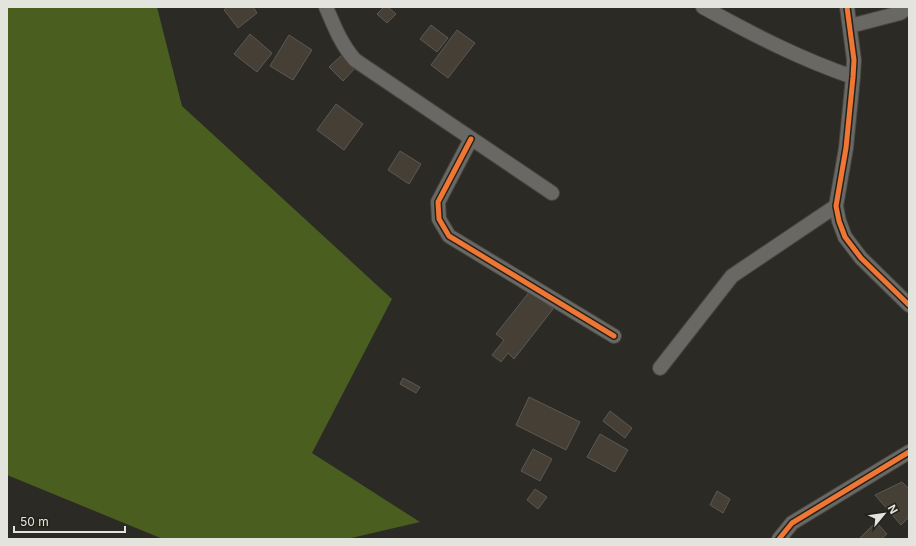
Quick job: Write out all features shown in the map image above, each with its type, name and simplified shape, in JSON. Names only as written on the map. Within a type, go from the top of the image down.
[{"type":"street","points":[[326,7],[340,40],[355,60],[552,194]]},
{"type":"street","points":[[703,7],[747,32],[787,52],[853,77]]},
{"type":"street","points":[[848,7],[854,60],[846,148],[836,206],[839,221],[845,237],[862,258],[909,305]]},
{"type":"street","points":[[850,26],[900,13],[909,8]]},
{"type":"street","points":[[471,139],[438,202],[439,219],[449,236],[614,336]]},
{"type":"street","points":[[660,368],[732,276],[836,206]]},
{"type":"street","points":[[779,539],[792,523],[909,452]]},
{"type":"green space","points":[[7,7],[157,7],[182,106],[392,299],[312,453],[420,522],[347,539],[163,539],[7,475]]},
{"type":"building","points":[[227,7],[253,7],[257,13],[238,28],[224,10]]},
{"type":"building","points":[[384,7],[388,7],[396,14],[387,23],[377,14]]},
{"type":"building","points":[[431,25],[448,38],[437,52],[420,39]]},
{"type":"building","points":[[457,30],[475,43],[448,78],[431,65]]},
{"type":"building","points":[[250,34],[272,53],[257,72],[234,54]]},
{"type":"building","points":[[289,35],[312,50],[293,80],[270,66]]},
{"type":"building","points":[[344,53],[357,66],[343,81],[329,67]]},
{"type":"building","points":[[336,104],[363,124],[344,150],[317,130]]},
{"type":"building","points":[[400,151],[421,164],[409,184],[388,170]]},
{"type":"building","points":[[530,291],[553,309],[514,359],[508,353],[501,362],[492,355],[504,340],[496,334]]},
{"type":"building","points":[[403,378],[420,387],[416,393],[400,384]]},
{"type":"building","points":[[529,397],[580,422],[566,450],[516,425]]},
{"type":"building","points":[[610,411],[632,428],[625,438],[603,421]]},
{"type":"building","points":[[600,434],[628,450],[615,472],[587,457]]},
{"type":"building","points":[[533,449],[552,459],[540,481],[521,471]]},
{"type":"building","points":[[902,482],[909,489],[909,517],[901,525],[875,495]]},
{"type":"building","points":[[535,489],[547,497],[538,509],[527,500]]},
{"type":"building","points":[[717,491],[730,499],[723,513],[710,505]]},
{"type":"building","points":[[876,522],[887,534],[881,539],[859,539]]},
{"type":"cycle path","points":[[847,7],[854,60],[846,148],[836,206],[839,221],[845,237],[861,258],[909,305]]},
{"type":"cycle path","points":[[471,139],[438,202],[439,219],[449,236],[614,336]]},
{"type":"cycle path","points":[[779,539],[792,523],[909,452]]}]
